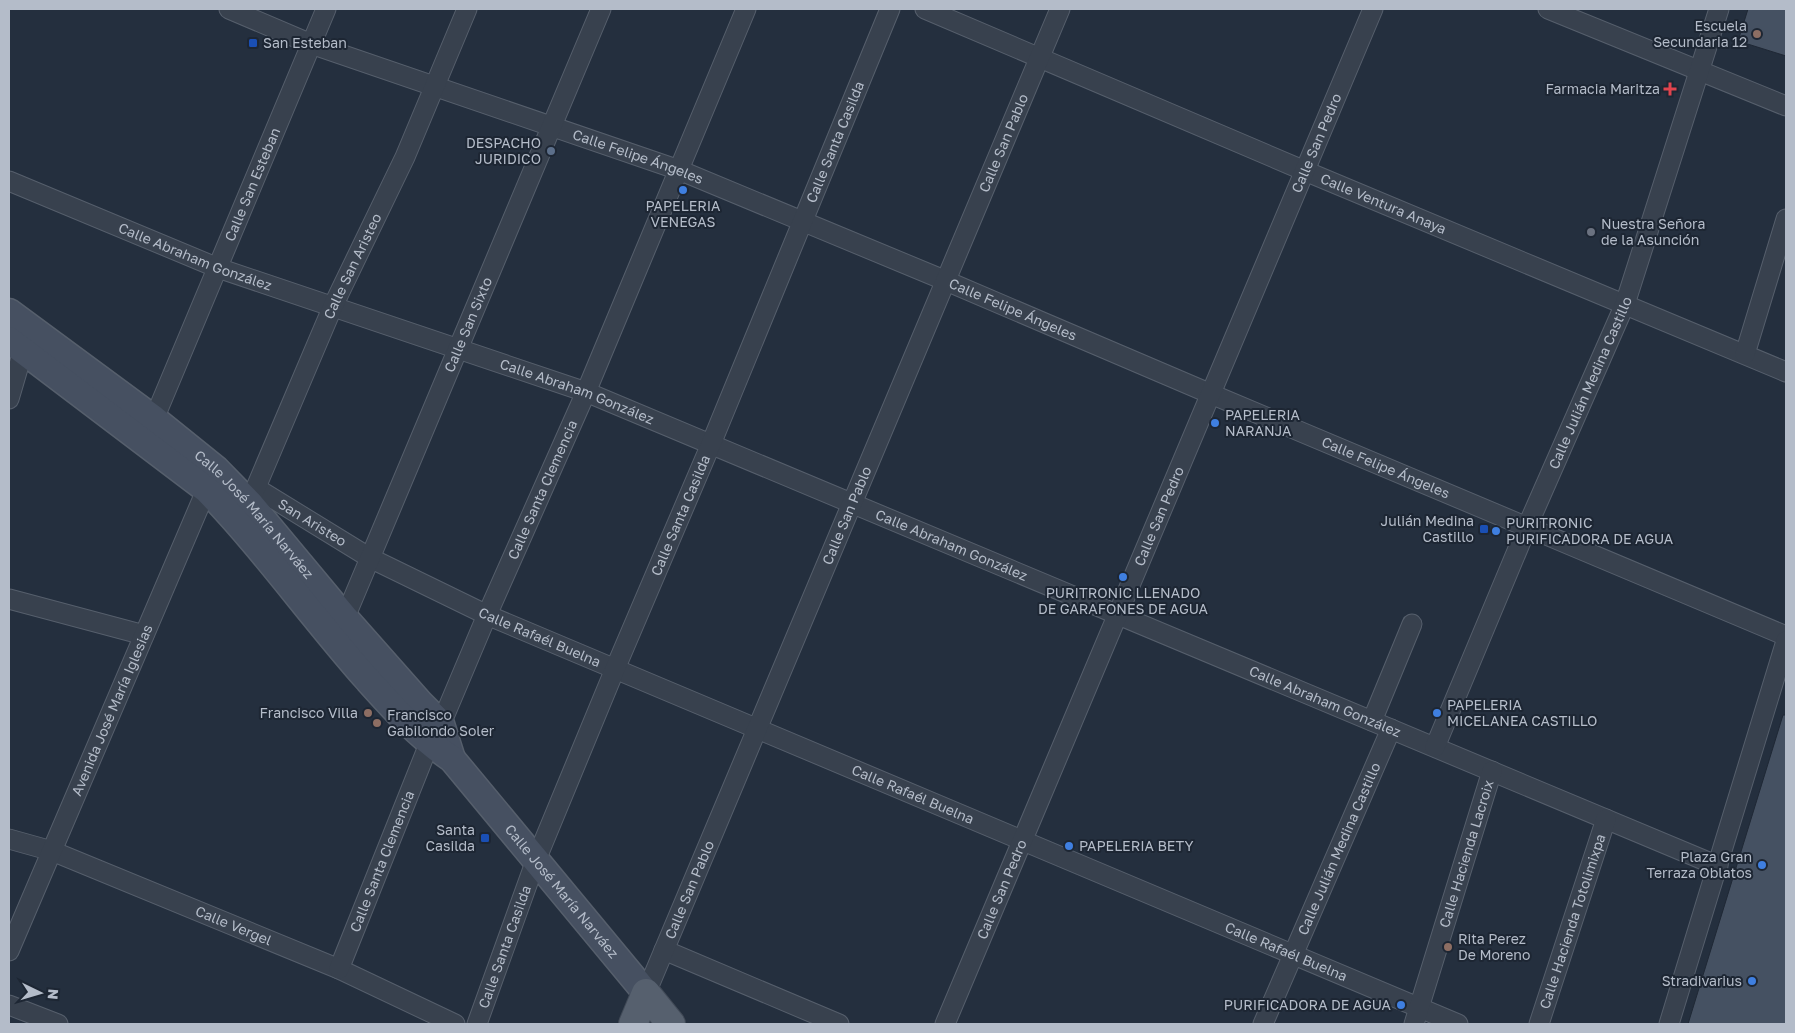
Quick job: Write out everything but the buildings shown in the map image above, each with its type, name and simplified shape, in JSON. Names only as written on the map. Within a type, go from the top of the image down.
[{"type":"main road","name":"Calle San Pablo","points":[[633,1024],[646,993]]},
{"type":"main road","name":"Calle José María Narváez","points":[[646,993],[672,1024]]},
{"type":"street","name":"Calle Felipe Ángeles","points":[[229,9],[311,44],[679,170],[1786,636]]},
{"type":"street","name":"Calle San Esteban","points":[[148,430],[326,9]]},
{"type":"street","name":"Calle San Aristeo","points":[[244,501],[333,306],[405,156],[467,9]]},
{"type":"street","name":"Calle San Sixto","points":[[334,642],[601,9]]},
{"type":"street","name":"Calle Santa Clemencia","points":[[339,970],[435,734],[586,392],[746,9]]},
{"type":"street","name":"Calle Santa Casilda","points":[[477,1024],[536,860],[711,444],[890,9]]},
{"type":"street","name":"Calle Ventura Anaya","points":[[924,9],[1786,372]]},
{"type":"street","name":"Calle San Pablo","points":[[646,993],[944,280],[1060,9]]},
{"type":"street","name":"Calle San Pedro","points":[[945,1024],[1373,9]]},
{"type":"street","points":[[1548,9],[1786,106]]},
{"type":"street","name":"Calle Julián Medina Castillo","points":[[1434,747],[1527,527],[1625,304],[1719,9]]},
{"type":"street","name":"Calle Abraham González","points":[[9,181],[218,268],[586,392],[1718,866]]},
{"type":"street","points":[[1744,354],[1786,219]]},
{"type":"street","name":"Calle José María Narváez","points":[[9,312],[20,339],[148,430],[211,479],[244,501],[421,704],[435,734],[452,760],[646,993]]},
{"type":"street","points":[[9,399],[20,339]]},
{"type":"street","name":"Avenida José María Iglesias","points":[[9,951],[211,479]]},
{"type":"street","name":"Calle José María Narváez","points":[[244,501],[334,642],[400,717],[435,734]]},
{"type":"street","name":"San Aristeo","points":[[244,501],[370,558]]},
{"type":"street","name":"Calle Rafaél Buelna","points":[[370,558],[487,615],[1293,955],[1417,1016],[1458,1024]]},
{"type":"street","points":[[9,599],[144,635]]},
{"type":"street","points":[[1372,721],[1412,624]]},
{"type":"street","points":[[1670,1024],[1786,641]]},
{"type":"street","name":"Calle Julián Medina Castillo","points":[[1263,1024],[1391,729]]},
{"type":"street","name":"Calle Hacienda Lacroix","points":[[1417,1016],[1492,771]]},
{"type":"street","name":"Calle Hacienda Totolimixpa","points":[[1539,1024],[1606,819]]},
{"type":"street","name":"Calle Vergel","points":[[9,839],[52,851],[339,970],[455,1024]]},
{"type":"street","points":[[664,950],[839,1024]]},
{"type":"street","points":[[9,1004],[58,1024]]},
{"type":"place","name":"Escuela Secundaria 12","points":[[1757,34]]},
{"type":"place","name":"San Esteban","points":[[253,43]]},
{"type":"place","name":"Farmacia Maritza","points":[[1670,89]]},
{"type":"place","name":"DESPACHO JURIDICO","points":[[551,151]]},
{"type":"place","name":"PAPELERIA VENEGAS","points":[[683,190]]},
{"type":"place","name":"Nuestra Señora de la Asunción","points":[[1591,232]]},
{"type":"place","name":"PAPELERIA NARANJA","points":[[1215,423]]},
{"type":"place","name":"Julián Medina Castillo","points":[[1484,529]]},
{"type":"place","name":"PURITRONIC PURIFICADORA DE AGUA","points":[[1496,531]]},
{"type":"place","name":"PURITRONIC LLENADO DE GARAFONES DE AGUA","points":[[1123,577]]},
{"type":"place","name":"Francisco Villa","points":[[368,713]]},
{"type":"place","name":"PAPELERIA MICELANEA CASTILLO","points":[[1437,713]]},
{"type":"place","name":"Francisco Gabilondo Soler","points":[[377,723]]},
{"type":"place","name":"Santa Casilda","points":[[485,838]]},
{"type":"place","name":"PAPELERIA BETY","points":[[1069,846]]},
{"type":"place","name":"Plaza Gran Terraza Oblatos","points":[[1762,865]]},
{"type":"place","name":"Rita Perez De Moreno","points":[[1448,947]]},
{"type":"place","name":"Stradivarius","points":[[1752,981]]},
{"type":"place","name":"PURIFICADORA DE AGUA","points":[[1401,1005]]}]
